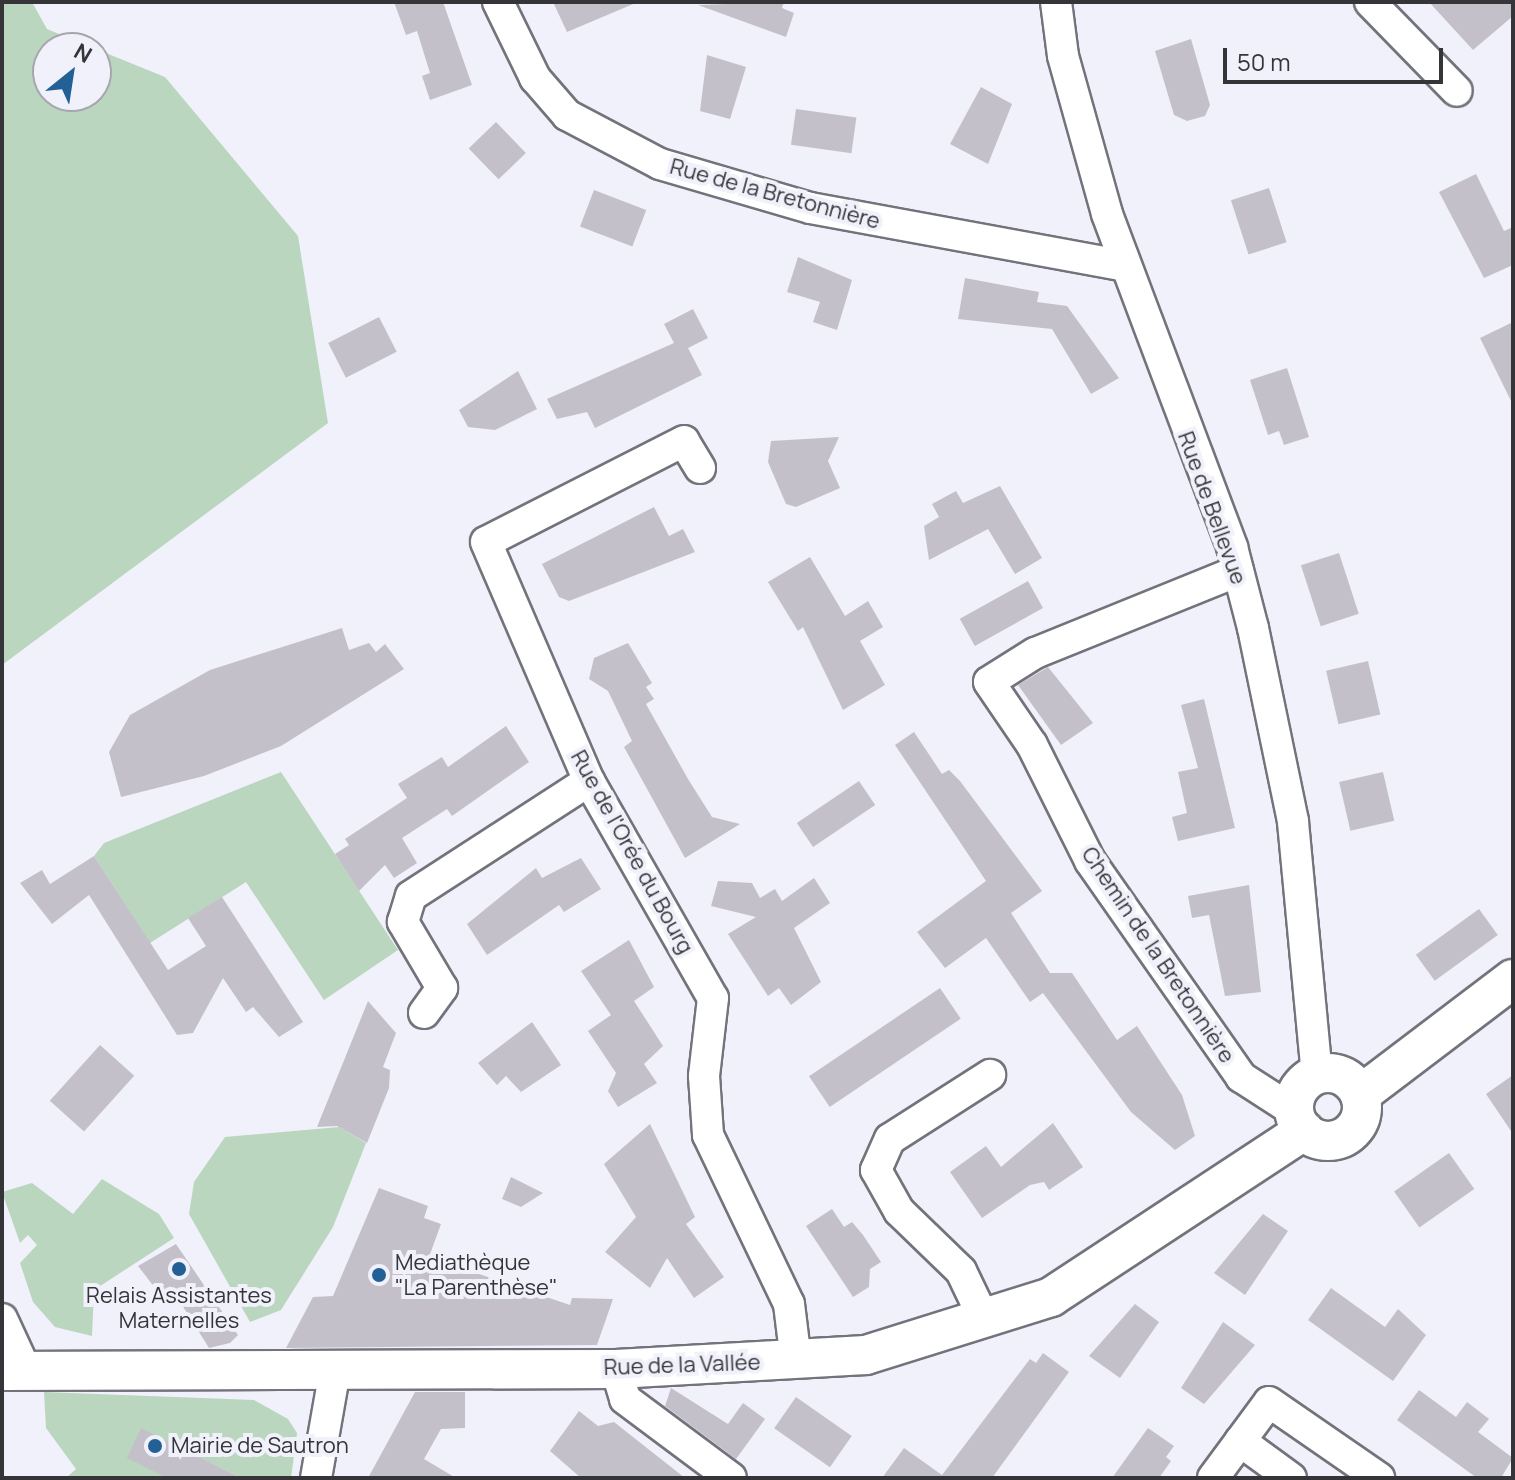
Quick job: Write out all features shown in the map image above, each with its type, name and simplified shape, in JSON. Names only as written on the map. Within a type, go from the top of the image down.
[{"type":"street","name":"Rue de la Bretonnière","points":[[498,2],[535,78],[567,115],[660,164],[810,208],[1125,266]]},
{"type":"street","name":"Rue de Bellevue","points":[[1056,2],[1063,56],[1125,266],[1238,571],[1293,822],[1317,1075]]},
{"type":"street","points":[[1370,2],[1457,91]]},
{"type":"street","name":"Rue de l'Orée du Bourg","points":[[700,468],[684,441],[486,542],[589,781],[713,998],[704,1076],[708,1135],[789,1304],[796,1361]]},
{"type":"street","name":"Chemin de la Bretonnière","points":[[1238,571],[1035,653],[989,682],[1032,745],[1090,861],[1241,1077],[1299,1121]]},
{"type":"street","points":[[424,1013],[442,988],[403,922],[411,896],[589,781]]},
{"type":"street","points":[[1360,1095],[1513,979]]},
{"type":"street","points":[[985,1321],[961,1271],[899,1211],[876,1170],[890,1139],[990,1075]]},
{"type":"street","points":[[1317,1075],[1347,1079],[1360,1095],[1361,1118],[1347,1136],[1324,1141],[1299,1121],[1299,1088],[1317,1075]]},
{"type":"street","name":"Rue de la Vallée","points":[[14,1371],[616,1369],[866,1355],[985,1321],[1051,1297],[1299,1121]]},
{"type":"street","points":[[2,1319],[14,1371]]},
{"type":"street","points":[[616,1369],[625,1399],[731,1478]]},
{"type":"street","points":[[316,1478],[335,1370]]},
{"type":"street","points":[[1213,1478],[1269,1402],[1379,1478]]},
{"type":"street","points":[[1240,1441],[1291,1478]]},
{"type":"green space","points":[[2,2],[32,2],[47,29],[54,32],[32,32],[32,112],[112,112],[112,55],[165,77],[298,236],[328,423],[2,665]]},
{"type":"green space","points":[[281,772],[398,950],[324,1000],[246,882],[150,943],[94,856],[104,843]]},
{"type":"green space","points":[[339,1127],[366,1143],[333,1227],[281,1310],[250,1322],[189,1214],[194,1182],[225,1137]]},
{"type":"green space","points":[[102,1179],[159,1214],[174,1238],[94,1290],[92,1336],[55,1327],[33,1302],[20,1263],[37,1245],[28,1235],[20,1243],[2,1192],[32,1183],[73,1214]]},
{"type":"green space","points":[[44,1392],[254,1400],[288,1419],[297,1433],[291,1478],[241,1478],[141,1429],[167,1478],[66,1478],[76,1469],[46,1428]]},
{"type":"building","points":[[394,2],[443,2],[472,85],[430,100],[422,76],[430,73],[417,31],[406,35]]},
{"type":"building","points":[[553,2],[638,2],[567,32]]},
{"type":"building","points":[[784,2],[782,8],[794,13],[786,37],[698,5]]},
{"type":"building","points":[[1429,2],[1513,2],[1513,16],[1473,50]]},
{"type":"building","points":[[1191,39],[1210,105],[1205,116],[1187,121],[1174,115],[1155,51]]},
{"type":"building","points":[[707,55],[746,67],[730,119],[700,111]]},
{"type":"building","points":[[981,87],[1012,104],[988,164],[950,144]]},
{"type":"building","points":[[796,109],[856,117],[851,153],[791,145]]},
{"type":"building","points":[[496,122],[526,153],[499,179],[469,148]]},
{"type":"building","points":[[1476,174],[1504,231],[1513,227],[1513,265],[1484,278],[1439,192]]},
{"type":"building","points":[[1269,188],[1287,242],[1249,255],[1231,200]]},
{"type":"building","points":[[594,190],[646,210],[632,246],[580,226]]},
{"type":"building","points":[[798,257],[852,280],[837,330],[813,322],[820,302],[787,292]]},
{"type":"building","points":[[965,278],[1039,292],[1037,302],[1067,306],[1119,378],[1091,394],[1052,329],[958,319]]},
{"type":"building","points":[[693,309],[708,338],[688,348],[702,375],[595,428],[587,412],[557,419],[547,399],[674,343],[664,324]]},
{"type":"building","points":[[379,317],[397,352],[346,378],[328,343]]},
{"type":"building","points":[[1513,322],[1513,405],[1480,338]]},
{"type":"building","points":[[1287,368],[1309,437],[1284,445],[1279,431],[1268,435],[1250,380]]},
{"type":"building","points":[[518,371],[537,409],[495,430],[468,427],[459,410]]},
{"type":"building","points":[[839,437],[828,461],[840,488],[796,507],[786,504],[768,462],[771,441]]},
{"type":"building","points":[[1000,486],[1042,558],[1015,574],[988,529],[929,560],[924,526],[939,517],[932,504],[956,491],[963,503]]},
{"type":"building","points":[[654,507],[669,536],[683,529],[695,552],[569,601],[559,597],[542,564]]},
{"type":"building","points":[[1339,553],[1359,614],[1321,626],[1301,565]]},
{"type":"building","points":[[810,557],[845,616],[868,601],[883,627],[860,641],[885,685],[843,710],[803,627],[798,631],[768,582]]},
{"type":"building","points":[[1028,581],[1043,608],[975,646],[960,619]]},
{"type":"building","points":[[342,628],[349,650],[369,643],[376,652],[385,644],[404,669],[281,746],[204,776],[121,797],[109,752],[130,715],[210,670]]},
{"type":"building","points":[[628,643],[652,683],[646,687],[654,699],[646,704],[688,779],[712,817],[740,824],[685,858],[624,747],[632,741],[608,691],[589,679],[594,658]]},
{"type":"building","points":[[1368,661],[1380,715],[1338,724],[1326,671]]},
{"type":"building","points":[[1048,667],[1093,723],[1061,745],[1018,685]]},
{"type":"building","points":[[1204,699],[1235,828],[1178,841],[1172,817],[1187,813],[1178,772],[1198,768],[1181,705]]},
{"type":"building","points":[[506,726],[529,762],[452,816],[447,809],[402,838],[417,863],[394,878],[385,865],[359,891],[335,854],[349,845],[345,839],[407,798],[398,784],[442,757],[448,767]]},
{"type":"building","points":[[914,732],[942,774],[949,770],[960,781],[1042,891],[1011,913],[1050,973],[1072,973],[1117,1040],[1137,1026],[1182,1095],[1195,1136],[1175,1150],[1131,1112],[1043,993],[1030,1002],[986,938],[945,968],[917,932],[986,881],[895,745]]},
{"type":"building","points":[[1383,772],[1394,821],[1350,831],[1339,782]]},
{"type":"building","points":[[859,781],[875,805],[813,847],[797,823]]},
{"type":"building","points":[[94,856],[168,970],[206,946],[188,918],[222,897],[303,1022],[279,1037],[253,1007],[246,1012],[223,978],[193,1033],[177,1035],[89,895],[52,924],[20,883],[42,870],[50,884]]},
{"type":"building","points":[[581,858],[601,889],[564,912],[559,905],[487,955],[467,924],[536,868],[542,878]]},
{"type":"building","points":[[814,878],[830,903],[794,928],[821,982],[791,1005],[779,988],[768,996],[728,934],[756,917],[711,906],[718,881],[752,883],[760,898],[775,889],[782,901]]},
{"type":"building","points":[[1249,885],[1261,992],[1225,996],[1209,915],[1192,918],[1188,896]]},
{"type":"building","points":[[1479,909],[1498,935],[1435,981],[1416,955]]},
{"type":"building","points":[[629,940],[654,987],[634,1001],[663,1046],[644,1064],[657,1083],[618,1107],[608,1091],[616,1073],[588,1031],[611,1015],[581,971]]},
{"type":"building","points":[[940,988],[961,1019],[830,1107],[809,1076]]},
{"type":"building","points":[[368,1001],[396,1033],[383,1067],[390,1070],[389,1088],[367,1143],[337,1126],[317,1127]]},
{"type":"building","points":[[532,1022],[561,1065],[521,1092],[506,1076],[497,1085],[478,1063]]},
{"type":"building","points":[[100,1045],[134,1076],[84,1132],[50,1101]]},
{"type":"building","points":[[1513,1075],[1513,1134],[1486,1094]]},
{"type":"building","points":[[1053,1123],[1083,1167],[1049,1190],[1044,1182],[1030,1185],[982,1218],[950,1172],[986,1146],[1001,1167]]},
{"type":"building","points":[[650,1124],[695,1217],[686,1224],[724,1277],[694,1298],[667,1258],[650,1288],[605,1252],[636,1217],[604,1164]]},
{"type":"building","points":[[1449,1153],[1474,1189],[1419,1227],[1394,1191]]},
{"type":"building","points":[[511,1177],[543,1193],[521,1207],[502,1199]]},
{"type":"building","points":[[379,1188],[428,1206],[424,1218],[441,1224],[429,1257],[570,1305],[572,1298],[613,1299],[597,1345],[286,1348],[313,1297],[333,1296]]},
{"type":"building","points":[[832,1209],[844,1227],[852,1222],[881,1262],[870,1269],[869,1287],[853,1297],[806,1226]]},
{"type":"building","points":[[1263,1214],[1288,1231],[1245,1295],[1214,1273]]},
{"type":"building","points":[[176,1244],[238,1335],[230,1343],[209,1348],[170,1286],[162,1297],[138,1266]]},
{"type":"building","points":[[1331,1288],[1385,1327],[1398,1309],[1426,1335],[1393,1381],[1308,1320]]},
{"type":"building","points":[[1135,1304],[1159,1322],[1120,1378],[1089,1356]]},
{"type":"building","points":[[1223,1322],[1255,1345],[1204,1404],[1181,1388]]},
{"type":"building","points":[[1043,1353],[1069,1372],[992,1478],[882,1478],[904,1448],[942,1475],[1030,1359],[1036,1363]]},
{"type":"building","points":[[671,1388],[728,1424],[743,1403],[765,1419],[736,1459],[665,1406]]},
{"type":"building","points":[[1419,1390],[1456,1417],[1467,1402],[1489,1419],[1478,1432],[1513,1458],[1501,1478],[1477,1478],[1397,1420]]},
{"type":"building","points":[[415,1392],[465,1392],[465,1428],[441,1429],[424,1459],[456,1478],[368,1478]]},
{"type":"building","points":[[796,1397],[852,1436],[830,1467],[774,1428]]},
{"type":"building","points":[[579,1411],[598,1426],[614,1422],[685,1478],[581,1478],[550,1451]]},
{"type":"building","name":"Mairie de Sautron","points":[[141,1428],[241,1478],[167,1478],[127,1458]]},
{"type":"building","points":[[1148,1428],[1174,1446],[1166,1457],[1171,1461],[1159,1478],[1112,1478]]},
{"type":"place","name":"Relais Assistantes Maternelles","points":[[179,1269]]},
{"type":"place","name":"Mediathèque \"La Parenthèse\"","points":[[379,1275]]},
{"type":"place","name":"Mairie de Sautron","points":[[155,1446]]}]
